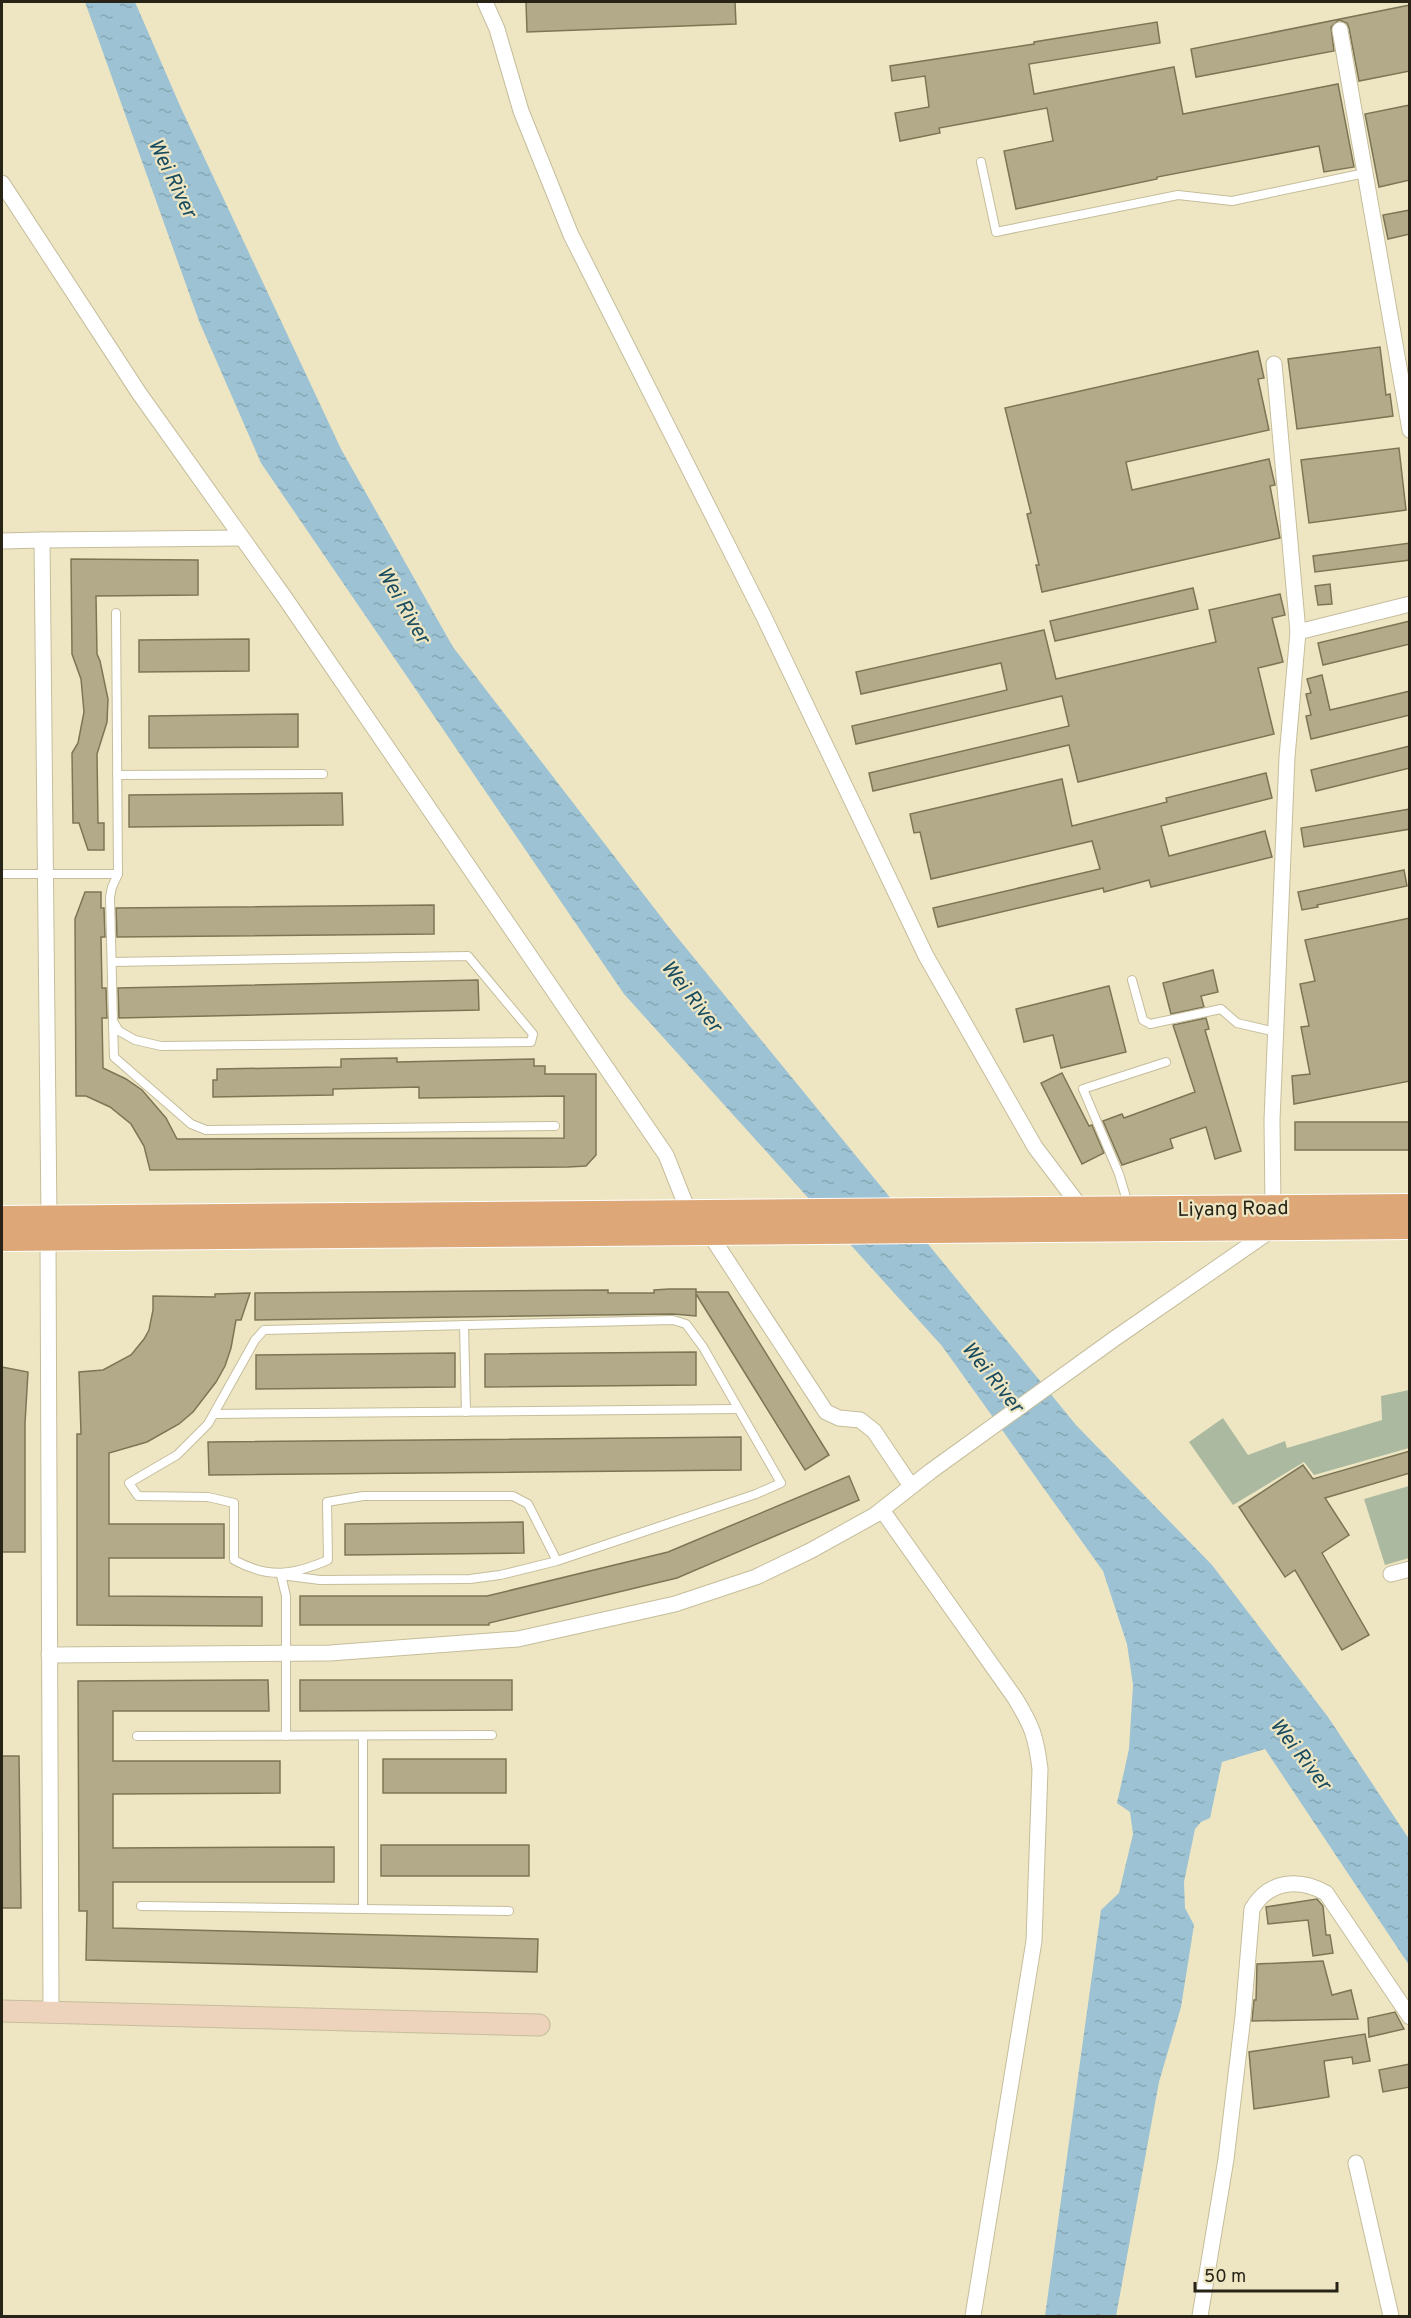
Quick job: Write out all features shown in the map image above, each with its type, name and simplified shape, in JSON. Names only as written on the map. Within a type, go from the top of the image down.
[{"type":"main road","name":"Liyang Road","points":[[1057,1220],[1273,1218],[1410,1206]]},
{"type":"main road","name":"Liyang Road","points":[[1057,1220],[1082,1209],[1129,1209],[1410,1227]]},
{"type":"main road","points":[[2,1239],[48,1228],[689,1213],[716,1226]]},
{"type":"main road","points":[[2,1218],[48,1228],[716,1226],[1057,1220]]},
{"type":"street","points":[[485,2],[497,29],[521,111],[571,235],[764,617],[926,957],[1035,1147],[1082,1209]]},
{"type":"street","points":[[1340,30],[1410,430]]},
{"type":"street","points":[[2,183],[139,393],[242,538],[666,1155],[689,1213]]},
{"type":"street","points":[[48,1655],[330,1653],[518,1639],[675,1604],[756,1577],[810,1551],[882,1510],[911,1486],[1105,1346],[1273,1218],[1272,1120],[1287,758],[1298,632],[1274,364]]},
{"type":"street","points":[[2,541],[242,538]]},
{"type":"street","points":[[42,540],[51,2012]]},
{"type":"street","points":[[1298,632],[1410,604]]},
{"type":"street","points":[[716,1226],[826,1412],[839,1418],[860,1420],[874,1431],[911,1486]]},
{"type":"street","points":[[882,1510],[1015,1698],[1032,1726],[1040,1769],[1034,1941],[973,2316]]},
{"type":"street","points":[[1391,1574],[1410,1569]]},
{"type":"street","points":[[1200,2316],[1226,2159],[1243,2016],[1252,1909],[1259,1897],[1282,1884],[1310,1884],[1326,1893],[1410,2017]]},
{"type":"street","points":[[2,2012],[539,2025]]},
{"type":"street","points":[[1356,2163],[1392,2316]]},
{"type":"lane","points":[[981,162],[996,232],[1178,195],[1232,201],[1365,173]]},
{"type":"lane","points":[[116,613],[118,874],[110,897],[114,1057],[191,1124],[207,1130],[555,1126]]},
{"type":"lane","points":[[117,776],[323,774]]},
{"type":"lane","points":[[2,874],[118,874]]},
{"type":"lane","points":[[112,962],[468,956],[533,1034],[531,1042],[161,1046],[135,1040],[119,1031],[113,1022]]},
{"type":"lane","points":[[1132,980],[1143,1020],[1150,1024],[1221,1009],[1237,1023],[1276,1032]]},
{"type":"lane","points":[[1129,1209],[1119,1174],[1083,1089],[1166,1062]]},
{"type":"lane","points":[[673,1320],[686,1324],[703,1347],[738,1409],[781,1483],[756,1494],[557,1561],[500,1575],[470,1579],[320,1580],[252,1570],[234,1560],[234,1503],[208,1497],[138,1496],[129,1483],[177,1455],[207,1425],[255,1340],[264,1330],[673,1320]]},
{"type":"lane","points":[[464,1325],[466,1412]]},
{"type":"lane","points":[[214,1414],[738,1409]]},
{"type":"lane","points":[[281,1575],[310,1568],[328,1560],[327,1502],[363,1496],[513,1496],[528,1504],[557,1561]]},
{"type":"lane","points":[[281,1575],[286,1596],[286,1736]]},
{"type":"lane","points":[[137,1736],[492,1736]]},
{"type":"lane","points":[[363,1736],[363,1909]]},
{"type":"lane","points":[[141,1906],[509,1911]]},
{"type":"green space","points":[[1409,1390],[1409,1448],[1314,1475],[1304,1462],[1233,1505],[1189,1442],[1223,1418],[1248,1455],[1285,1441],[1287,1448],[1382,1420],[1381,1396]]},
{"type":"green space","points":[[1409,1486],[1409,1558],[1385,1565],[1364,1499]]},
{"type":"water","name":"Wei River","points":[[85,2],[135,2],[181,108],[341,449],[453,647],[668,926],[1076,1425],[1212,1565],[1328,1717],[1409,1839],[1409,1965],[1265,1749],[1222,1762],[1210,1818],[1201,1822],[1195,1829],[1184,1882],[1185,1908],[1194,1925],[1181,2007],[1159,2082],[1116,2316],[1045,2316],[1101,1910],[1119,1893],[1133,1834],[1130,1812],[1117,1803],[1129,1749],[1133,1685],[1127,1644],[1103,1571],[942,1346],[624,994],[261,463],[199,321]]},
{"type":"building","points":[[526,2],[735,2],[736,24],[527,32]]},
{"type":"building","points":[[1410,5],[1410,71],[1359,81],[1349,28],[1347,23],[1339,20],[1331,27],[1334,51],[1196,77],[1191,49]]},
{"type":"building","points":[[1157,22],[1160,43],[1029,64],[1034,94],[1174,67],[1183,114],[1338,84],[1354,167],[1324,172],[1319,146],[1157,177],[1157,179],[1016,209],[1004,151],[1053,141],[1047,108],[939,128],[940,133],[900,141],[895,113],[929,107],[925,76],[892,81],[890,66]]},
{"type":"building","points":[[1410,105],[1410,180],[1379,187],[1365,114]]},
{"type":"building","points":[[1410,210],[1410,234],[1388,239],[1383,215]]},
{"type":"building","points":[[1380,347],[1386,395],[1390,394],[1393,416],[1297,429],[1288,359]]},
{"type":"building","points":[[1258,351],[1264,378],[1258,379],[1269,430],[1126,462],[1132,490],[1269,459],[1275,485],[1270,486],[1280,538],[1042,592],[1036,565],[1039,565],[1027,514],[1031,513],[1005,408]]},
{"type":"building","points":[[1399,448],[1406,510],[1309,523],[1301,460]]},
{"type":"building","points":[[1410,543],[1410,560],[1315,572],[1313,556]]},
{"type":"building","points":[[71,559],[198,560],[198,595],[96,596],[97,654],[108,699],[107,722],[97,754],[98,823],[104,823],[104,850],[88,850],[79,823],[73,823],[72,753],[78,743],[84,712],[81,679],[72,654]]},
{"type":"building","points":[[1330,584],[1332,604],[1318,605],[1315,586]]},
{"type":"building","points":[[1193,588],[1198,609],[1055,641],[1050,621]]},
{"type":"building","points":[[1280,594],[1285,615],[1272,618],[1283,662],[1258,668],[1274,734],[1078,782],[1069,745],[873,791],[869,773],[1069,726],[1062,696],[856,744],[852,726],[1007,690],[1001,663],[861,694],[856,672],[1044,630],[1056,679],[1216,642],[1209,610]]},
{"type":"building","points":[[1410,621],[1410,644],[1323,665],[1318,643]]},
{"type":"building","points":[[249,639],[249,671],[139,672],[139,640]]},
{"type":"building","points":[[1322,675],[1330,710],[1410,691],[1410,715],[1311,739],[1306,716],[1311,715],[1306,694],[1311,693],[1307,679]]},
{"type":"building","points":[[298,714],[298,747],[149,748],[149,716]]},
{"type":"building","points":[[1410,746],[1410,768],[1316,791],[1311,770]]},
{"type":"building","points":[[1266,773],[1272,798],[1161,826],[1169,856],[1265,831],[1272,857],[1151,887],[1149,880],[1104,892],[1103,888],[938,927],[933,908],[1100,869],[1092,841],[931,879],[920,832],[914,833],[910,814],[1062,779],[1072,826],[1167,802],[1166,798]]},
{"type":"building","points":[[342,793],[343,825],[129,827],[129,795]]},
{"type":"building","points":[[1410,809],[1410,829],[1304,847],[1301,828]]},
{"type":"building","points":[[1404,870],[1407,886],[1302,910],[1298,892]]},
{"type":"building","points":[[85,892],[101,892],[101,908],[104,908],[105,937],[101,937],[102,988],[106,988],[107,1018],[102,1018],[103,1068],[142,1090],[166,1118],[177,1139],[564,1138],[564,1096],[419,1098],[419,1087],[333,1089],[333,1095],[213,1097],[213,1080],[217,1080],[217,1069],[341,1067],[341,1059],[397,1058],[397,1062],[534,1059],[534,1066],[545,1066],[545,1074],[596,1074],[596,1155],[586,1166],[568,1167],[150,1170],[144,1146],[131,1124],[110,1107],[86,1096],[76,1096],[75,919]]},
{"type":"building","points":[[434,905],[434,934],[117,937],[116,908]]},
{"type":"building","points":[[1410,918],[1410,1081],[1294,1104],[1292,1076],[1310,1074],[1301,1027],[1309,1026],[1300,984],[1315,981],[1305,940]]},
{"type":"building","points":[[1213,970],[1218,992],[1201,996],[1204,1007],[1171,1014],[1163,983]]},
{"type":"building","points":[[478,980],[479,1010],[119,1018],[118,988]]},
{"type":"building","points":[[1109,986],[1126,1052],[1061,1068],[1053,1035],[1024,1042],[1016,1009]]},
{"type":"building","points":[[1206,1018],[1209,1029],[1205,1030],[1241,1151],[1215,1159],[1206,1127],[1170,1139],[1173,1148],[1122,1165],[1103,1121],[1122,1114],[1124,1118],[1195,1092],[1173,1025]]},
{"type":"building","points":[[1062,1073],[1089,1126],[1092,1125],[1104,1153],[1082,1164],[1041,1083]]},
{"type":"building","points":[[1295,1122],[1410,1122],[1410,1150],[1295,1150]]},
{"type":"building","points":[[608,1290],[608,1293],[654,1293],[654,1290],[728,1292],[829,1455],[805,1470],[696,1294],[696,1316],[673,1314],[255,1320],[255,1293]]},
{"type":"building","points":[[250,1293],[241,1320],[236,1320],[225,1366],[193,1412],[179,1424],[147,1442],[109,1453],[109,1524],[224,1524],[224,1558],[109,1558],[109,1596],[262,1597],[262,1626],[77,1625],[77,1434],[81,1434],[79,1372],[103,1370],[131,1355],[149,1330],[153,1296],[215,1297],[215,1294]]},
{"type":"building","points":[[696,1352],[696,1385],[485,1387],[485,1354]]},
{"type":"building","points":[[455,1353],[455,1387],[256,1389],[256,1355]]},
{"type":"building","points":[[2,1367],[28,1372],[25,1423],[25,1552],[2,1552]]},
{"type":"building","points":[[741,1437],[741,1470],[209,1475],[208,1442]]},
{"type":"building","points":[[1410,1451],[1410,1473],[1325,1498],[1349,1535],[1322,1553],[1369,1635],[1342,1650],[1295,1570],[1285,1577],[1239,1507],[1303,1465],[1313,1479]]},
{"type":"building","points":[[849,1476],[859,1500],[677,1578],[489,1623],[489,1625],[300,1625],[300,1596],[487,1596],[668,1552]]},
{"type":"building","points":[[523,1522],[524,1553],[345,1555],[345,1524]]},
{"type":"building","points":[[268,1680],[269,1711],[113,1711],[113,1761],[280,1761],[280,1793],[113,1794],[113,1848],[334,1847],[334,1882],[113,1882],[113,1928],[538,1939],[537,1972],[86,1960],[87,1911],[79,1911],[78,1681]]},
{"type":"building","points":[[300,1680],[512,1680],[512,1710],[300,1711]]},
{"type":"building","points":[[2,1756],[19,1756],[21,1908],[2,1908]]},
{"type":"building","points":[[383,1759],[506,1759],[506,1793],[383,1793]]},
{"type":"building","points":[[381,1845],[529,1845],[529,1876],[381,1876]]},
{"type":"building","points":[[1317,1899],[1323,1906],[1326,1935],[1330,1935],[1333,1953],[1313,1956],[1308,1920],[1268,1924],[1266,1907]]},
{"type":"building","points":[[1323,1961],[1332,1995],[1351,1990],[1358,2019],[1252,2021],[1254,2000],[1256,2000],[1257,1964]]},
{"type":"building","points":[[1395,2012],[1404,2029],[1369,2037],[1368,2018]]},
{"type":"building","points":[[1365,2034],[1370,2061],[1353,2064],[1352,2057],[1324,2061],[1329,2097],[1254,2109],[1249,2052]]},
{"type":"building","points":[[1410,2064],[1410,2087],[1383,2092],[1379,2070]]}]
